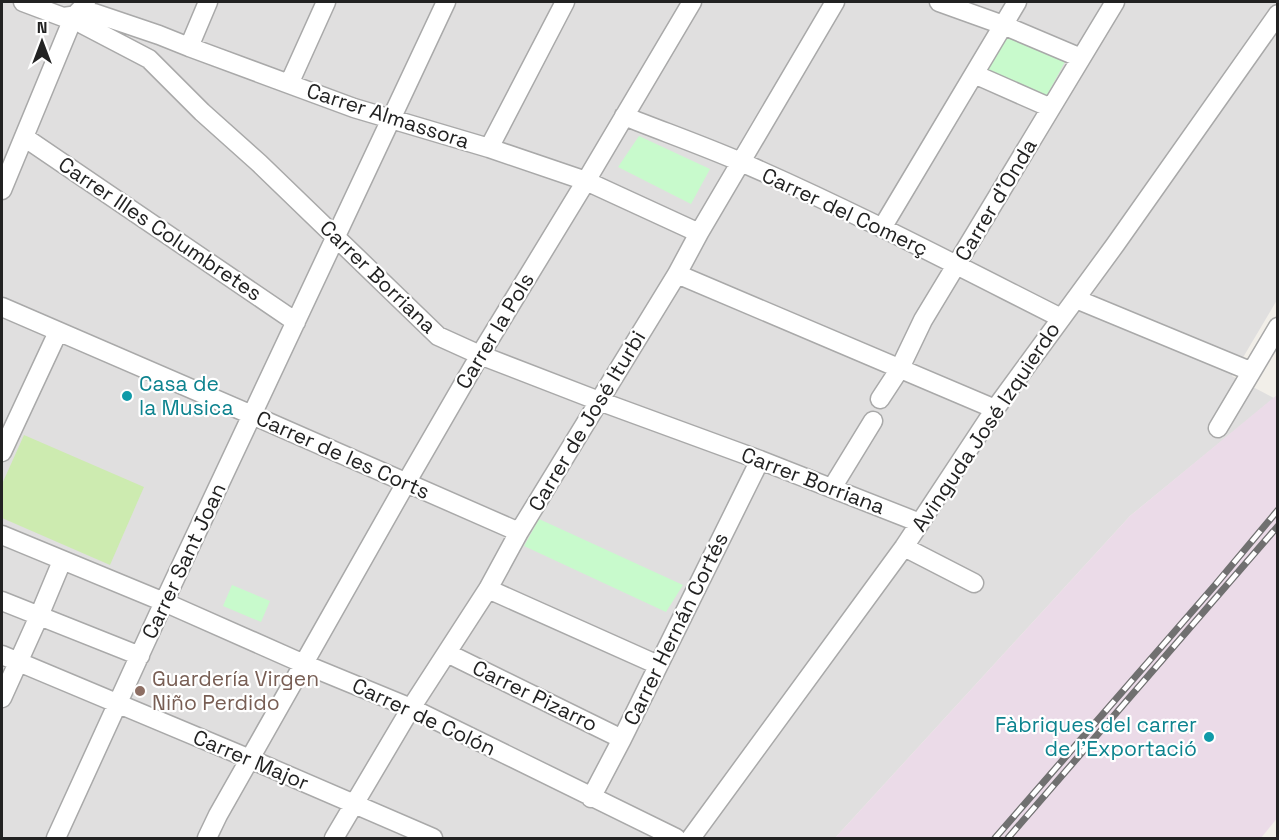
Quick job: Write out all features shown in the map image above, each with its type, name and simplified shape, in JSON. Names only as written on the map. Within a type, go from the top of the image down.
[{"type":"street","name":"Carrer Borriana","points":[[23,2],[63,17],[74,16],[84,26],[149,59],[438,336],[480,355],[920,523]]},
{"type":"street","points":[[2,190],[74,16],[86,2]]},
{"type":"street","points":[[189,47],[208,2]]},
{"type":"street","points":[[289,84],[326,2]]},
{"type":"street","name":"Carrer Sant Joan","points":[[56,838],[164,602],[446,2]]},
{"type":"street","points":[[489,148],[564,2]]},
{"type":"street","name":"Carrer la Pols","points":[[207,838],[480,355],[586,182],[692,2]]},
{"type":"street","name":"Carrer de José Iturbi","points":[[334,838],[411,708],[488,590],[519,532],[677,274],[835,2]]},
{"type":"street","points":[[939,2],[1003,25],[1081,58]]},
{"type":"street","points":[[882,228],[1017,2]]},
{"type":"street","name":"Carrer d'Onda","points":[[880,399],[899,370],[923,321],[1115,2]]},
{"type":"street","name":"Carrer Almassora","points":[[74,16],[94,13],[354,108],[489,148],[586,182],[699,233]]},
{"type":"street","name":"Avinguda José Izquierdo","points":[[691,838],[904,547],[995,409],[1278,14]]},
{"type":"street","points":[[149,59],[152,45],[159,35]]},
{"type":"street","points":[[974,74],[1051,108]]},
{"type":"street","name":"Carrer del Comerç","points":[[624,116],[741,163],[882,228],[1060,318]]},
{"type":"street","name":"Carrer Illes Columbretes","points":[[24,136],[296,322]]},
{"type":"street","points":[[677,274],[995,409]]},
{"type":"street","points":[[1076,299],[1250,371]]},
{"type":"street","name":"Carrer de les Corts","points":[[2,308],[519,532]]},
{"type":"street","points":[[1218,428],[1278,327]]},
{"type":"street","points":[[2,452],[58,332]]},
{"type":"street","points":[[832,488],[873,421]]},
{"type":"street","name":"Carrer Hernán Cortés","points":[[591,798],[760,460]]},
{"type":"street","name":"Carrer de Colón","points":[[2,535],[411,708],[676,838]]},
{"type":"street","points":[[904,547],[974,583]]},
{"type":"street","points":[[2,698],[10,658],[39,616],[62,561]]},
{"type":"street","points":[[488,590],[658,665]]},
{"type":"street","points":[[2,601],[140,656]]},
{"type":"street","name":"Carrer Pizarro","points":[[447,653],[622,739]]},
{"type":"street","name":"Carrer Major","points":[[10,658],[433,838]]},
{"type":"shaded area","points":[[2,2],[1277,2],[1277,300],[1232,376],[1274,398],[1130,516],[835,838],[2,838]]},
{"type":"shaded area","points":[[1277,395],[1278,817],[1261,838],[835,838],[1130,516]]},
{"type":"green space","points":[[1008,32],[1067,58],[1046,97],[986,71]]},
{"type":"green space","points":[[639,136],[710,169],[691,204],[618,167]]},
{"type":"green space","points":[[24,435],[144,487],[110,565],[2,518],[2,484]]},
{"type":"green space","points":[[539,519],[683,585],[666,612],[524,546]]},
{"type":"green space","points":[[232,585],[270,601],[261,622],[223,606]]},
{"type":"railway","points":[[995,838],[1278,510]]},
{"type":"railway","points":[[1008,838],[1278,526]]},
{"type":"place","name":"Casa de la Musica","points":[[127,396]]},
{"type":"place","name":"Guardería Virgen Niño Perdido","points":[[140,691]]},
{"type":"place","name":"Fàbriques del carrer de l'Exportació","points":[[1209,737]]}]
